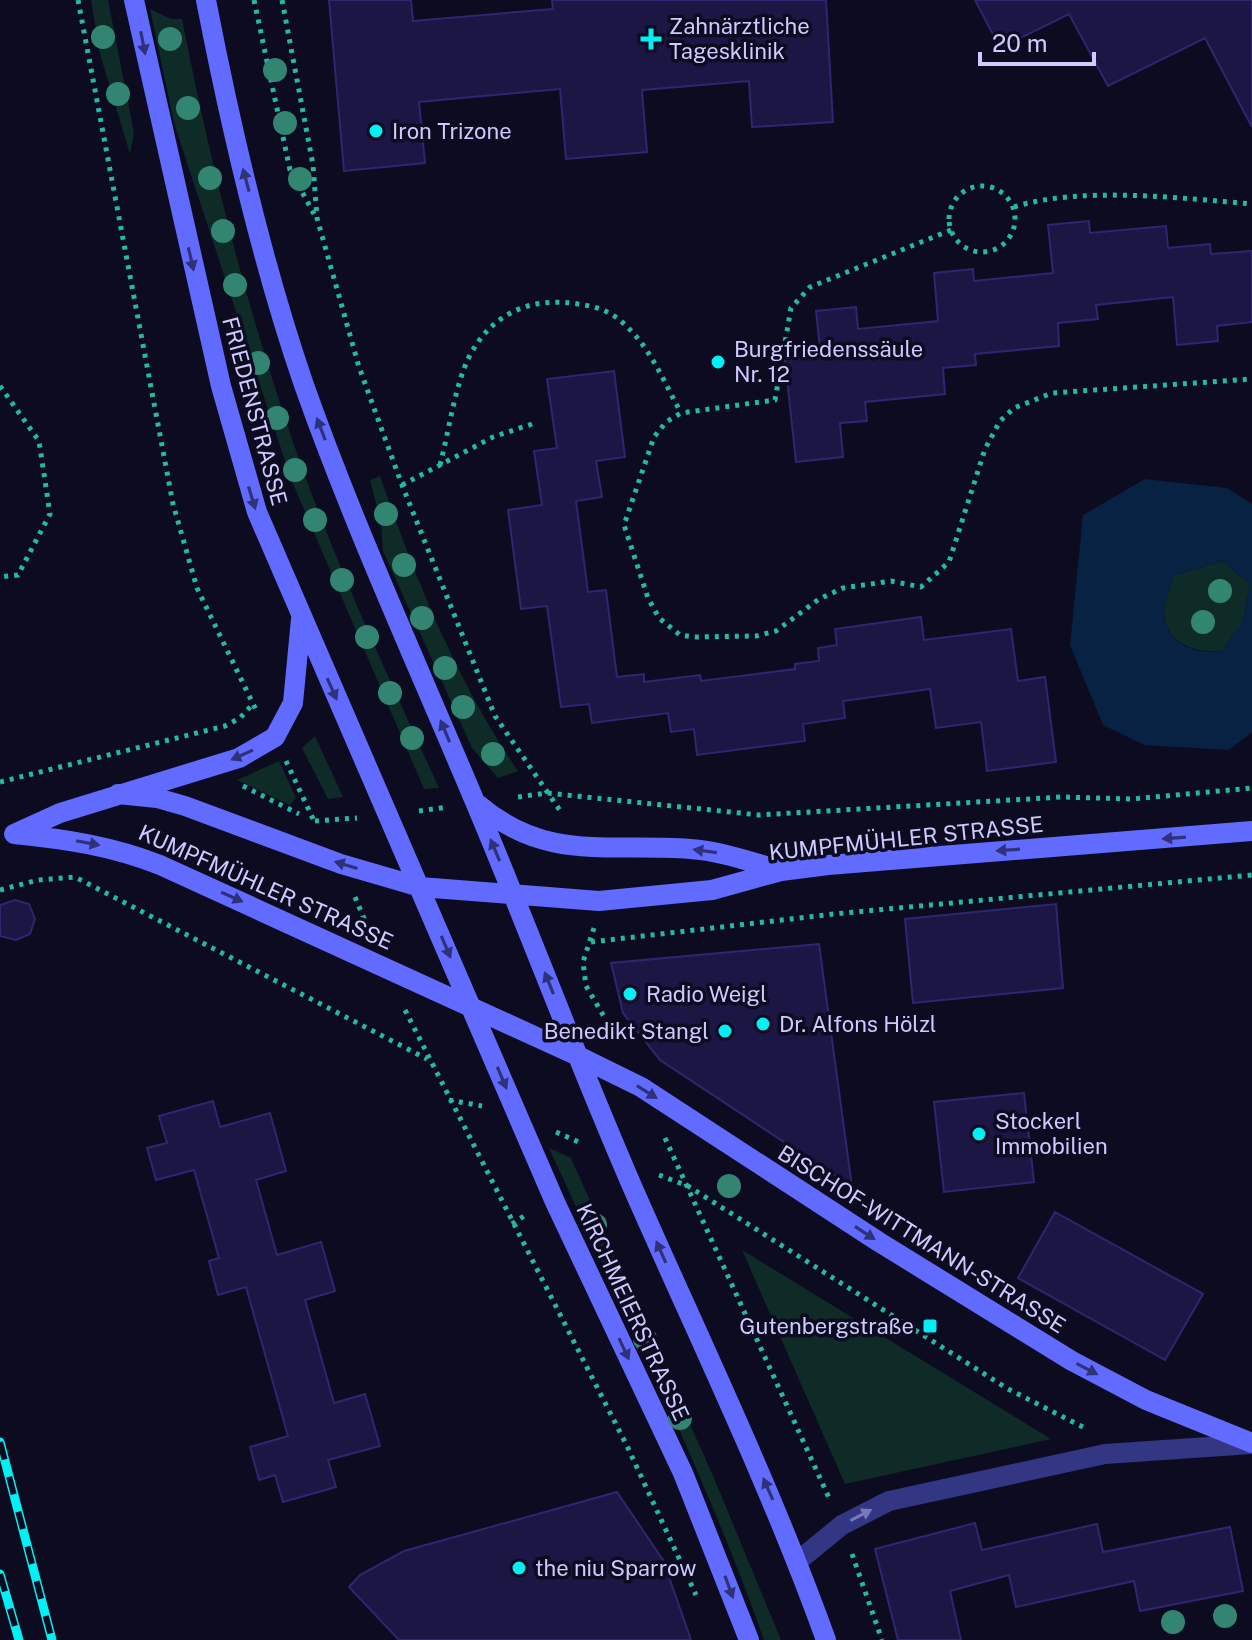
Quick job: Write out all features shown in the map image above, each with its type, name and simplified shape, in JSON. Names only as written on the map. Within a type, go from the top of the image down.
[{"type":"main road","name":"FRIEDENSTRASSE","points":[[134,0],[174,187],[240,459],[257,512],[471,1006]]},
{"type":"main road","points":[[206,0],[225,102],[303,382],[348,502],[515,896],[620,1159],[798,1561],[826,1640]]},
{"type":"main road","points":[[118,794],[239,758],[275,737],[293,703],[301,617]]},
{"type":"main road","name":"KUMPFMÜHLER STRASSE","points":[[7,836],[60,813],[118,794],[157,798],[296,849],[420,887],[599,901],[712,890],[781,871],[1252,831]]},
{"type":"main road","points":[[476,803],[502,825],[526,838],[553,844],[693,849],[720,853],[781,871]]},
{"type":"main road","name":"KUMPFMÜHLER STRASSE","points":[[7,836],[79,841],[120,849],[334,942],[578,1056]]},
{"type":"main road","name":"KIRCHMEIERSTRASSE","points":[[471,1006],[683,1473],[749,1640]]},
{"type":"main road","name":"BISCHOF-WITTMANN-STRASSE","points":[[578,1056],[641,1087],[879,1242],[1072,1361],[1146,1400],[1252,1443]]},
{"type":"street","name":"BISCHOF-WITTMANN-STRASSE","points":[[798,1561],[842,1525],[889,1501],[1105,1454],[1164,1453],[1252,1443]]},
{"type":"path","points":[[78,0],[173,504],[197,588],[252,705],[275,737],[314,821],[389,815],[547,793],[759,815],[1062,797],[1132,799],[1252,788]]},
{"type":"path","points":[[254,0],[290,170],[317,218]]},
{"type":"path","points":[[282,0],[313,165],[317,218],[359,367],[402,485],[495,716],[547,793]]},
{"type":"path","points":[[971,187],[997,188],[1014,207],[1013,233],[994,250],[968,249],[951,230],[953,204],[971,187]]},
{"type":"path","points":[[1014,207],[1045,197],[1252,204]]},
{"type":"path","points":[[951,230],[810,287],[798,298],[791,308],[775,400],[681,413],[666,422],[654,437],[624,525],[648,598],[659,618],[680,635],[756,636],[776,631],[819,599],[843,588],[891,581],[921,587],[949,562],[985,449],[1000,421],[1014,408],[1052,393],[1252,379]]},
{"type":"path","points":[[440,465],[468,360],[485,331],[509,311],[535,302],[597,307],[621,320],[648,351],[681,413]]},
{"type":"path","points":[[0,386],[39,441],[50,514],[18,575],[0,577]]},
{"type":"path","points":[[402,485],[493,437],[535,423]]},
{"type":"path","points":[[0,782],[225,726],[240,718],[252,705]]},
{"type":"path","points":[[591,942],[834,914],[1252,875]]},
{"type":"path","points":[[0,890],[38,880],[75,877],[427,1060],[627,1446],[697,1596]]},
{"type":"path","points":[[599,901],[591,942],[583,962],[586,986],[641,1087],[842,1525],[882,1640]]},
{"type":"path","points":[[448,1099],[519,1117],[688,1186],[1008,1389],[1091,1432]]},
{"type":"path","points":[[512,1224],[524,1216]]},
{"type":"path","points":[[924,1336],[930,1326]]},
{"type":"green space","points":[[91,0],[108,0],[134,133],[130,154],[100,54]]},
{"type":"green space","points":[[150,9],[171,19],[182,19],[228,223],[255,324],[287,424],[339,563],[439,788],[424,789],[291,479],[174,123]]},
{"type":"green space","points":[[380,476],[439,628],[476,702],[518,771],[498,778],[472,748],[383,551],[381,523],[370,480]]},
{"type":"green space","points":[[1222,561],[1250,584],[1243,622],[1222,651],[1194,649],[1177,640],[1166,625],[1164,610],[1173,576]]},
{"type":"green space","points":[[315,736],[343,797],[328,799],[302,748]]},
{"type":"green space","points":[[279,761],[296,798],[290,805],[237,780]]},
{"type":"green space","points":[[549,1148],[571,1158],[714,1478],[781,1640],[764,1640],[690,1453]]},
{"type":"green space","points":[[742,1250],[1051,1439],[845,1484]]},
{"type":"water","points":[[1145,479],[1227,488],[1252,504],[1252,732],[1229,750],[1144,745],[1103,725],[1070,645],[1083,515]],"holes":[[[1222,561],[1250,584],[1243,622],[1222,651],[1194,649],[1177,641],[1171,634],[1164,615],[1173,576]]]},
{"type":"building","points":[[329,0],[411,0],[413,21],[553,9],[552,0],[826,0],[833,122],[752,127],[749,81],[642,90],[647,152],[566,159],[560,89],[419,102],[425,163],[344,171]]},
{"type":"building","points":[[975,0],[1252,0],[1252,127],[1205,38],[1108,86],[1069,14],[1000,48]]},
{"type":"building","points":[[1089,221],[1090,233],[1166,226],[1168,248],[1210,244],[1211,254],[1252,251],[1252,322],[1217,326],[1218,341],[1177,345],[1173,297],[1096,305],[1098,319],[1058,323],[1059,346],[975,354],[976,365],[943,368],[945,394],[865,402],[867,421],[840,423],[843,457],[796,462],[785,360],[808,358],[807,349],[820,348],[816,311],[856,307],[858,329],[938,321],[934,273],[973,269],[974,281],[1053,273],[1048,225]]},
{"type":"building","points":[[614,371],[625,457],[596,461],[602,497],[576,501],[588,592],[606,590],[617,677],[644,674],[644,682],[700,675],[701,681],[795,669],[795,664],[819,661],[818,648],[837,645],[835,629],[921,617],[924,640],[1011,629],[1018,681],[1045,677],[1056,762],[987,771],[981,722],[936,728],[930,689],[843,701],[845,718],[803,724],[805,741],[697,755],[694,729],[671,732],[668,713],[592,723],[589,704],[561,707],[547,606],[521,609],[508,510],[542,505],[534,451],[557,448],[547,379]]},
{"type":"building","points":[[15,900],[29,904],[35,919],[30,934],[16,940],[0,936],[0,905]]},
{"type":"building","points":[[1056,904],[1063,988],[913,1003],[905,919]]},
{"type":"building","points":[[819,944],[852,1187],[660,1060],[623,1013],[611,963]]},
{"type":"building","points":[[1024,1093],[1034,1182],[944,1192],[934,1102]]},
{"type":"building","points":[[213,1101],[220,1127],[270,1113],[286,1171],[256,1180],[277,1255],[321,1242],[335,1291],[305,1300],[334,1403],[365,1394],[380,1446],[328,1460],[336,1487],[283,1502],[275,1475],[259,1480],[250,1447],[288,1436],[246,1287],[218,1295],[209,1261],[219,1258],[194,1170],[156,1180],[147,1148],[167,1143],[159,1116]]},
{"type":"building","points":[[1055,1212],[1203,1294],[1165,1360],[1018,1278]]},
{"type":"building","name":"the niu Sparrow","points":[[617,1492],[663,1560],[691,1640],[399,1640],[349,1587],[360,1575],[404,1551]]},
{"type":"building","points":[[975,1523],[982,1550],[1097,1524],[1103,1552],[1230,1527],[1243,1591],[1140,1611],[1134,1581],[1016,1607],[1009,1575],[950,1591],[961,1640],[898,1640],[875,1549]]},
{"type":"railway","points":[[0,1442],[52,1640]]},
{"type":"railway","points":[[0,1574],[19,1640]]},
{"type":"place","name":"Zahnärztliche Tagesklinik","points":[[651,39]]},
{"type":"place","name":"Iron Trizone","points":[[376,131]]},
{"type":"place","name":"Burgfriedenssäule Nr. 12","points":[[718,362]]},
{"type":"place","name":"Radio Weigl","points":[[630,994]]},
{"type":"place","name":"Dr. Alfons Hölzl","points":[[763,1024]]},
{"type":"place","name":"Benedikt Stangl","points":[[725,1031]]},
{"type":"place","name":"Stockerl Immobilien","points":[[979,1134]]},
{"type":"place","name":"Gutenbergstraße","points":[[930,1326]]},
{"type":"place","name":"the niu Sparrow","points":[[519,1568]]}]
